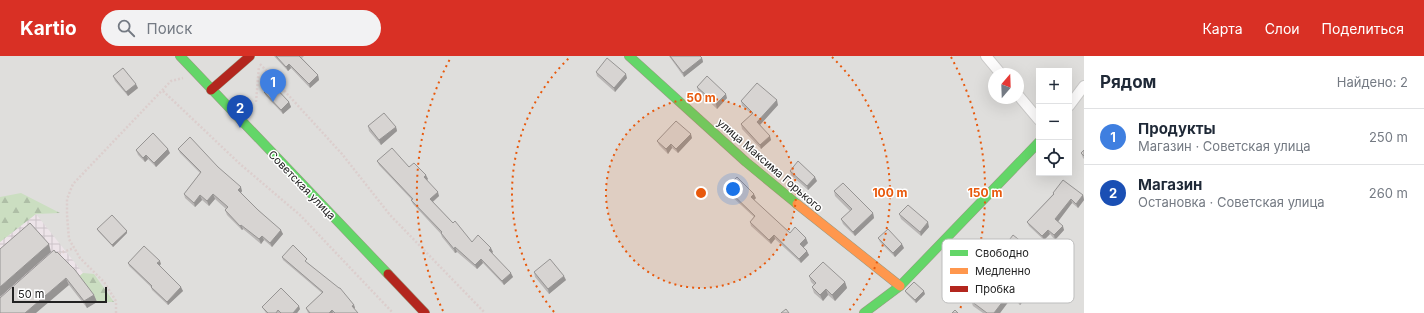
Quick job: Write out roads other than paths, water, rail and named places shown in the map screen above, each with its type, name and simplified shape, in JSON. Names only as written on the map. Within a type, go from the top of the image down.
[{"type":"street","name":"Советская улица","points":[[180,56],[425,313]]},
{"type":"street","points":[[212,90],[250,56]]},
{"type":"street","name":"улица Максима Горького","points":[[628,56],[746,162],[900,286]]},
{"type":"street","points":[[986,56],[995,68]]},
{"type":"street","points":[[1070,104],[1084,86]]},
{"type":"street","points":[[1024,102],[1036,116]]},
{"type":"street","points":[[945,239],[1036,145]]},
{"type":"street","points":[[864,313],[900,286],[942,242]]},
{"type":"place","name":"Продукты","points":[[273,102]]},
{"type":"place","name":"Магазин","points":[[240,128]]}]
